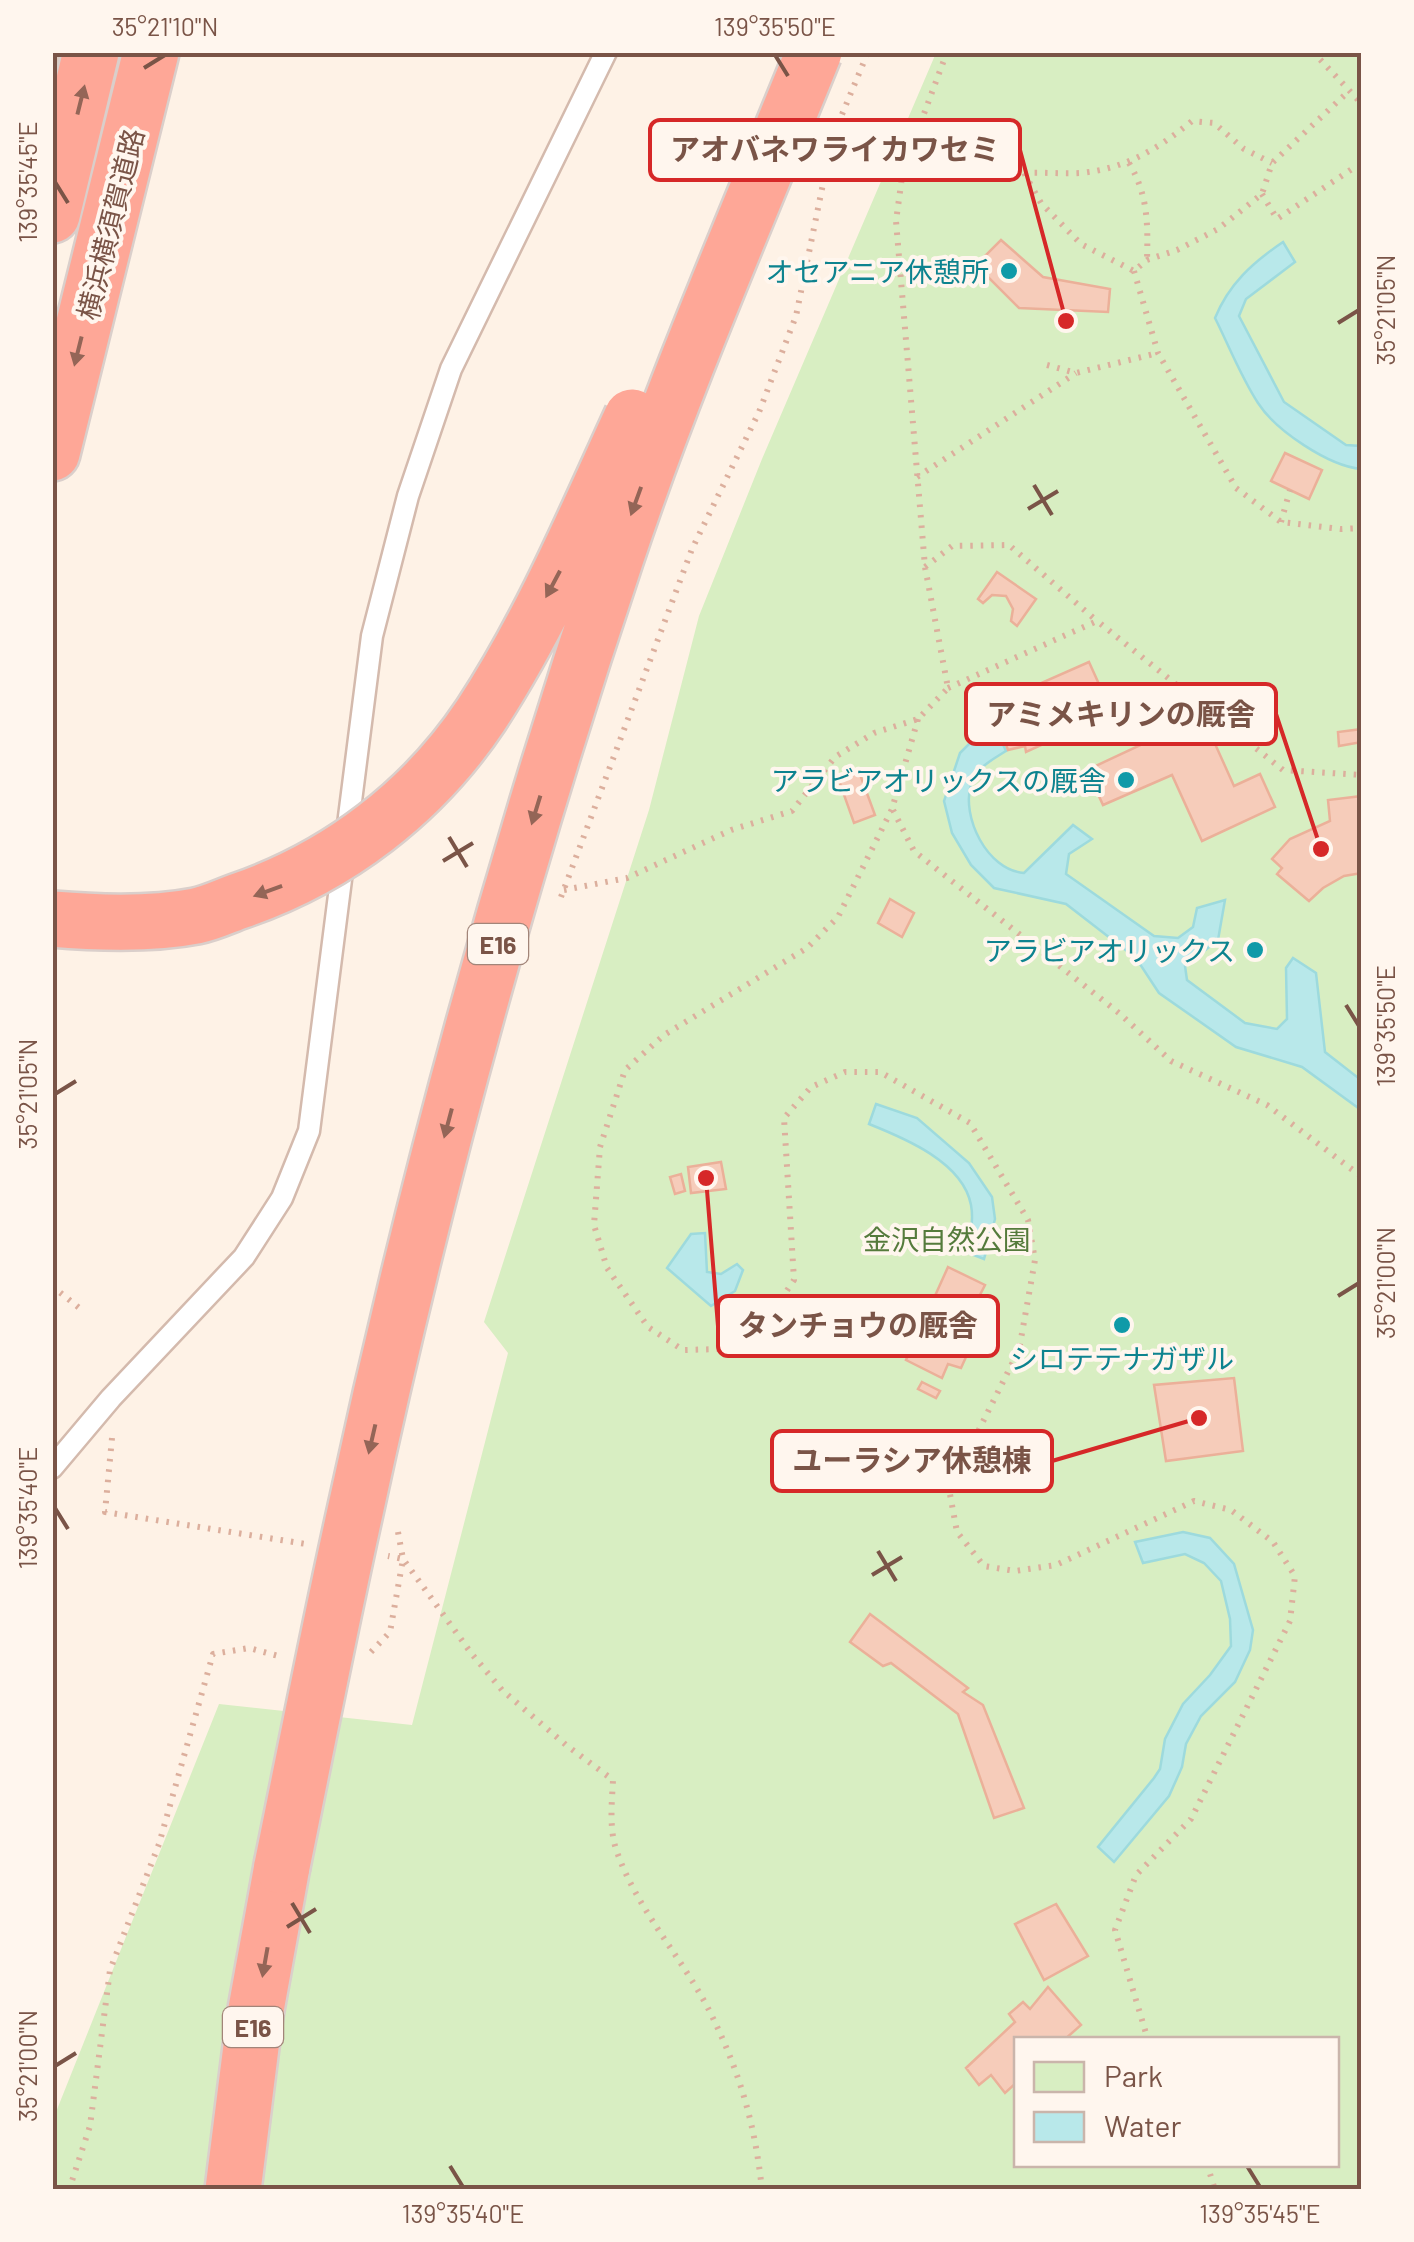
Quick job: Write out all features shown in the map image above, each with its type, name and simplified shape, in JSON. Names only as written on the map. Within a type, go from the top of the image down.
[{"type":"highway","name":"横浜横須賀道路","points":[[52,215],[91,52]]},
{"type":"highway","name":"横浜横須賀道路","points":[[52,453],[151,52]]},
{"type":"highway","points":[[52,919],[108,923],[197,916],[279,887],[339,856],[384,822],[436,771],[480,717],[580,532],[803,52]]},
{"type":"highway","name":"E16","points":[[232,2190],[255,2015],[282,1866],[356,1508],[434,1181],[535,813],[616,556],[673,400],[814,52]]},
{"type":"lane","points":[[52,1468],[111,1398],[244,1258],[282,1198],[309,1131],[372,636],[408,496],[451,369],[606,52]]},
{"type":"path","points":[[558,907],[692,549],[759,412],[796,316],[831,138],[868,52]]},
{"type":"path","points":[[947,52],[903,170],[896,221],[925,567],[948,688]]},
{"type":"path","points":[[1314,52],[1362,104]]},
{"type":"path","points":[[1134,271],[1147,260],[1178,250],[1218,229],[1262,194],[1272,163],[1349,91]]},
{"type":"path","points":[[1024,173],[1075,173],[1129,163],[1161,146],[1192,121],[1214,123],[1244,149],[1272,163]]},
{"type":"path","points":[[1129,163],[1147,206],[1147,260]]},
{"type":"path","points":[[1019,164],[1040,203],[1081,244],[1134,271],[1158,354],[1236,488],[1281,522],[1362,528]]},
{"type":"path","points":[[1262,194],[1277,219],[1352,169]]},
{"type":"path","points":[[916,477],[1076,373],[1158,354]]},
{"type":"path","points":[[1047,365],[1076,373]]},
{"type":"path","points":[[1281,522],[1290,490]]},
{"type":"path","points":[[925,567],[952,546],[1008,545],[1096,621],[1283,770],[1362,775]]},
{"type":"path","points":[[1096,621],[948,688],[918,719],[892,808],[838,917],[807,948],[664,1035],[626,1070],[600,1147],[594,1224],[607,1268],[648,1327],[684,1350],[720,1349],[768,1319],[794,1280],[784,1118],[811,1087],[844,1072],[880,1072],[970,1124],[1028,1220],[1035,1260],[1019,1350],[949,1489],[957,1532],[984,1566],[1015,1571],[1056,1565],[1194,1501],[1231,1510],[1273,1542],[1295,1576],[1290,1621],[1191,1819],[1136,1874],[1115,1930],[1147,2037]]},
{"type":"path","points":[[563,890],[627,878],[731,830],[792,811],[834,757],[874,733],[918,719]]},
{"type":"path","points":[[892,808],[914,851],[1119,1013],[1171,1060],[1267,1105],[1362,1177]]},
{"type":"path","points":[[52,1286],[83,1312]]},
{"type":"path","points":[[112,1436],[106,1512],[324,1547]]},
{"type":"path","points":[[360,1665],[390,1632],[403,1559],[397,1527]]},
{"type":"path","points":[[384,1556],[403,1559],[502,1690],[613,1780],[615,1846],[635,1892],[711,2013],[745,2092],[757,2138],[762,2190]]},
{"type":"path","points":[[69,2190],[90,2126],[110,1970],[159,1844],[213,1654],[249,1648],[299,1662]]},
{"type":"green space","name":"金沢自然公園","points":[[936,53],[1361,53],[1361,2189],[53,2189],[52,2122],[219,1704],[412,1725],[508,1353],[484,1322],[649,810],[699,616]]},
{"type":"water","points":[[1283,242],[1295,262],[1246,299],[1239,316],[1284,402],[1346,445],[1361,446],[1361,469],[1319,454],[1266,414],[1246,383],[1215,318],[1243,275]]},
{"type":"water","points":[[995,727],[1006,751],[977,773],[969,797],[974,826],[988,852],[1011,870],[1024,873],[1073,825],[1092,839],[1069,854],[1066,874],[1154,936],[1178,938],[1193,927],[1197,908],[1225,900],[1218,940],[1185,966],[1187,980],[1245,1023],[1277,1029],[1287,1019],[1286,968],[1293,958],[1316,973],[1325,1052],[1361,1080],[1361,1110],[1302,1067],[1236,1047],[1159,993],[1136,958],[1066,904],[994,888],[971,865],[952,833],[944,801],[960,753]]},
{"type":"water","points":[[876,1104],[917,1118],[969,1163],[992,1197],[995,1219],[984,1259],[966,1252],[972,1211],[957,1176],[930,1154],[869,1124]]},
{"type":"water","points":[[705,1233],[707,1272],[721,1274],[737,1264],[743,1270],[735,1291],[711,1306],[667,1268],[691,1234]]},
{"type":"water","points":[[1183,1532],[1210,1538],[1234,1564],[1253,1630],[1250,1650],[1235,1682],[1201,1716],[1186,1744],[1182,1767],[1169,1796],[1114,1862],[1098,1847],[1160,1769],[1165,1739],[1183,1704],[1231,1646],[1230,1619],[1221,1581],[1204,1563],[1185,1554],[1143,1563],[1135,1542]]},
{"type":"building","name":"オセアニア休憩所","points":[[1001,240],[1043,277],[1110,289],[1108,312],[1019,308],[976,265]]},
{"type":"building","points":[[1285,453],[1322,470],[1309,499],[1271,481]]},
{"type":"building","points":[[997,572],[1036,599],[1017,626],[1011,621],[1013,609],[1006,596],[992,595],[983,603],[978,599]]},
{"type":"building","points":[[1089,662],[1112,713],[1026,752],[1025,746],[1008,750],[998,724],[1013,717],[1006,707],[1035,693],[1032,687]]},
{"type":"building","name":"アラビアオリックスの厩舎","points":[[1196,719],[1207,726],[1234,786],[1260,774],[1275,807],[1202,841],[1172,775],[1103,805],[1087,770]]},
{"type":"building","points":[[1362,729],[1362,742],[1339,746],[1338,732]]},
{"type":"building","points":[[858,769],[875,815],[854,823],[838,778]]},
{"type":"building","points":[[1362,796],[1362,873],[1344,876],[1309,901],[1277,874],[1282,868],[1272,859],[1290,839],[1330,821],[1328,800]]},
{"type":"building","points":[[890,899],[914,913],[902,937],[878,923]]},
{"type":"building","points":[[721,1162],[726,1189],[691,1193],[688,1167]]},
{"type":"building","points":[[681,1174],[685,1191],[675,1194],[670,1177]]},
{"type":"building","points":[[948,1267],[985,1285],[963,1328],[976,1335],[961,1368],[948,1364],[942,1378],[906,1360]]},
{"type":"building","points":[[1234,1378],[1243,1451],[1166,1461],[1154,1385]]},
{"type":"building","points":[[922,1382],[940,1391],[936,1398],[918,1389]]},
{"type":"building","points":[[870,1614],[968,1688],[963,1692],[983,1705],[1024,1808],[994,1818],[958,1714],[891,1663],[883,1666],[850,1642]]},
{"type":"building","points":[[1056,1904],[1088,1956],[1044,1980],[1015,1924]]},
{"type":"building","points":[[1048,1987],[1081,2025],[1067,2037],[1014,2037],[1014,2085],[1005,2093],[991,2075],[979,2085],[966,2068],[1015,2022],[1009,2014],[1023,2002],[1030,2009]]},
{"type":"tunnel","points":[[52,70],[72,52]]},
{"type":"place","name":"オセアニア休憩所","points":[[1009,271]]},
{"type":"place","name":"アオバネワライカワセミ","points":[[1066,321]]},
{"type":"place","name":"アラビアオリックスの厩舎","points":[[1126,780]]},
{"type":"place","name":"アミメキリンの厩舎","points":[[1321,849]]},
{"type":"place","name":"アラビアオリックス","points":[[1255,950]]},
{"type":"place","name":"タンチョウの厩舎","points":[[706,1178]]},
{"type":"place","name":"シロテテナガザル","points":[[1122,1325]]},
{"type":"place","name":"ユーラシア休憩棟","points":[[1199,1418]]}]
